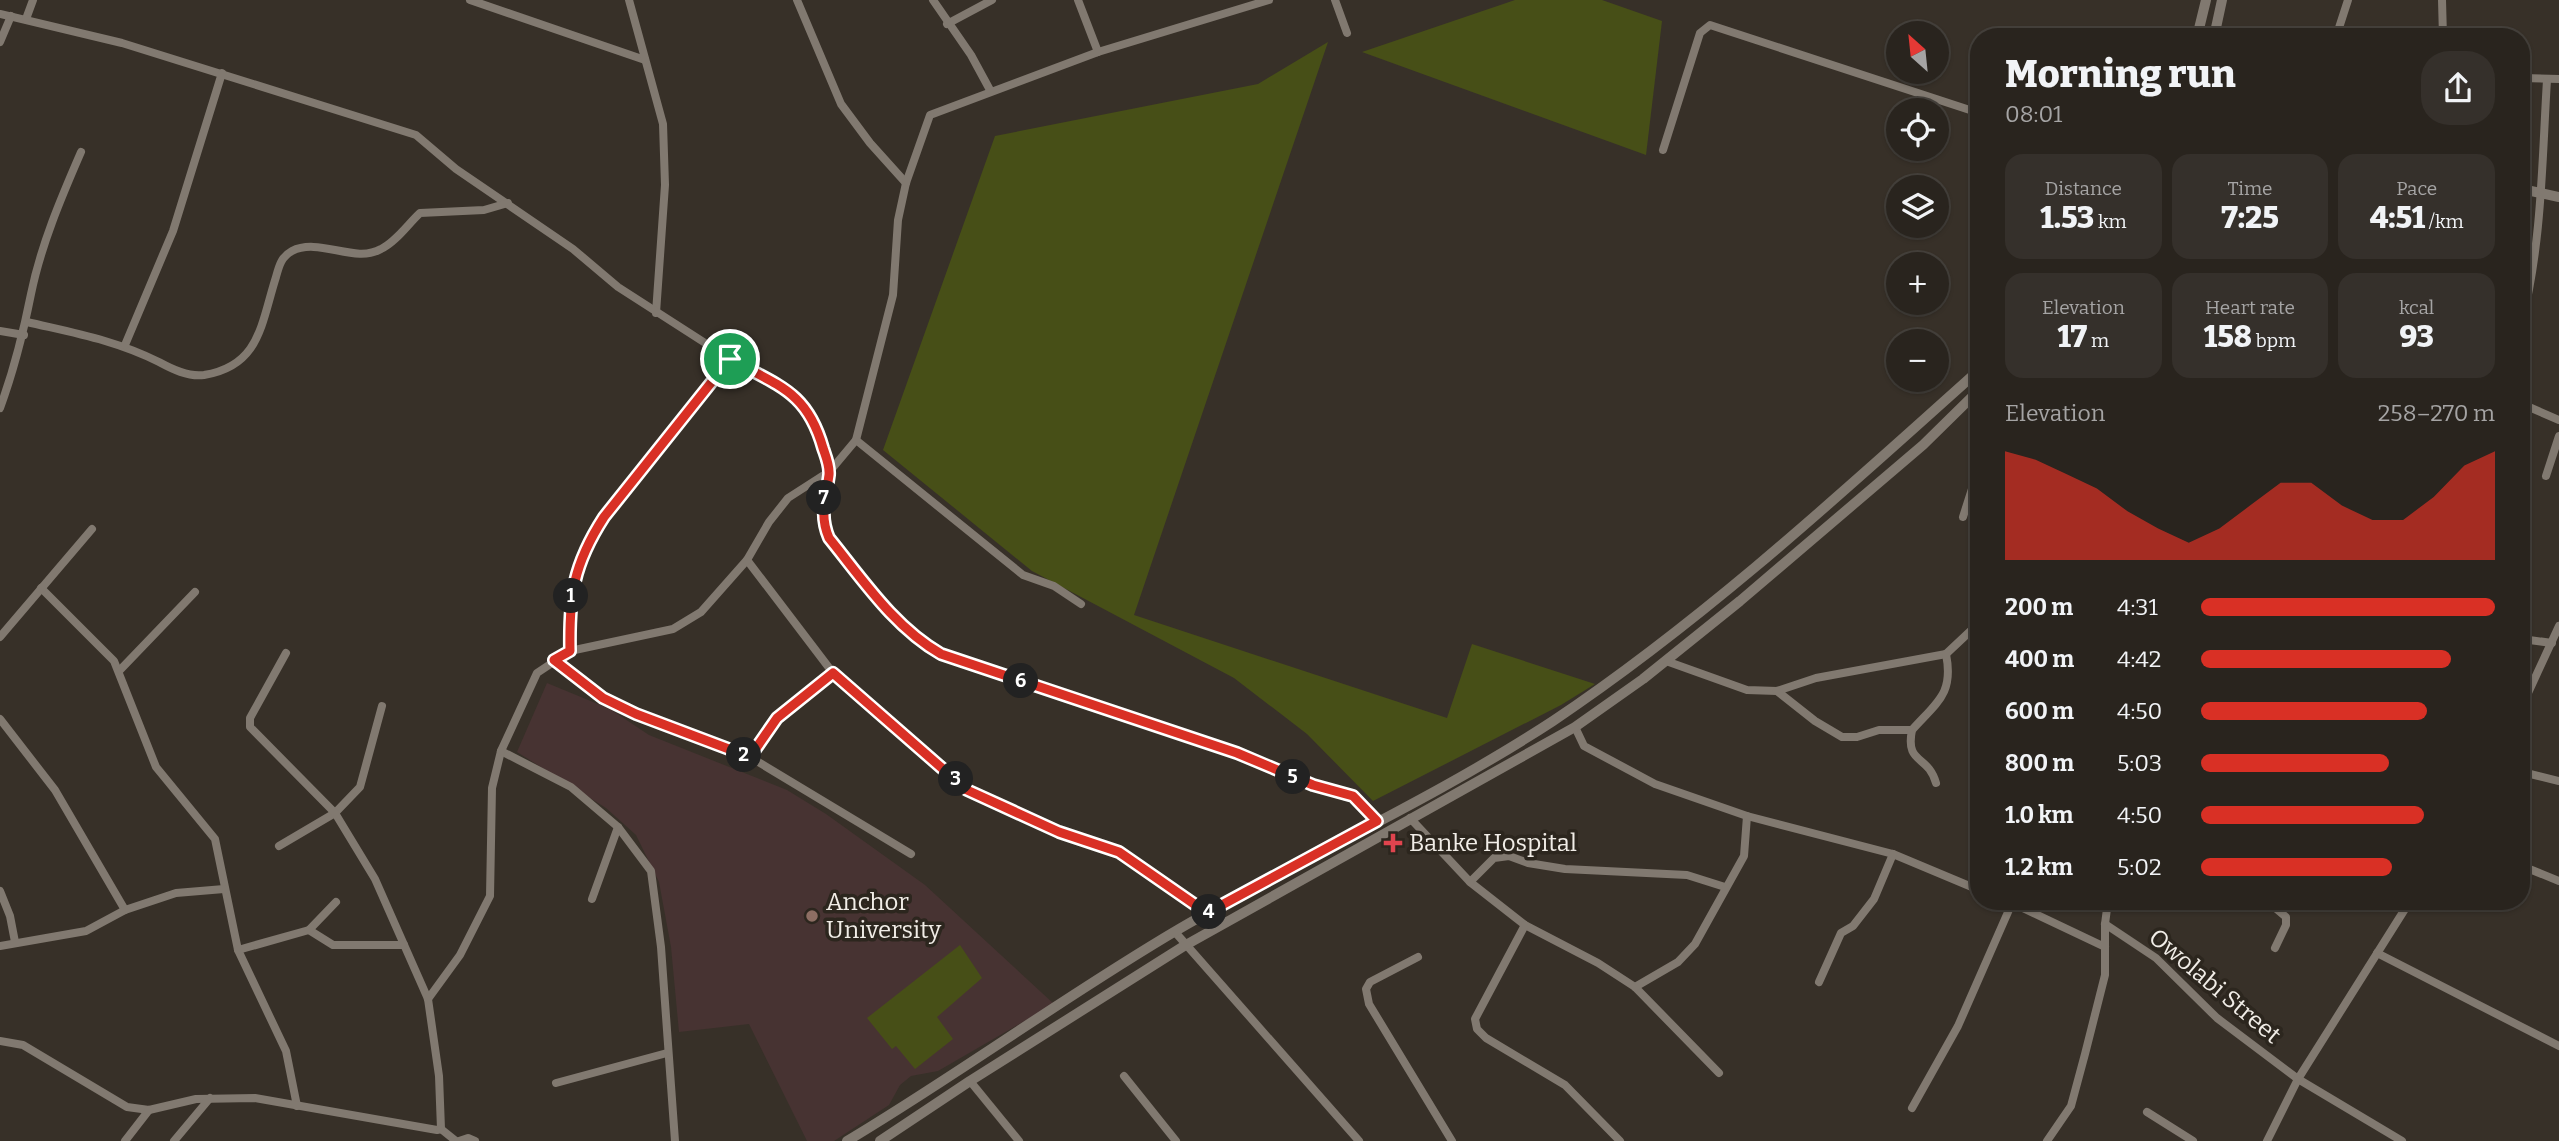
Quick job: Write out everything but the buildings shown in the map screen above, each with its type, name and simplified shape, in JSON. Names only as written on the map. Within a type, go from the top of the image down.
[{"type":"street","points":[[26,19],[33,0]]},
{"type":"street","points":[[470,0],[645,60]]},
{"type":"street","points":[[629,0],[663,124],[665,185],[656,313]]},
{"type":"street","points":[[797,0],[841,104],[870,143],[906,183]]},
{"type":"street","points":[[933,0],[947,24],[971,55],[990,90]]},
{"type":"street","points":[[947,24],[992,0]]},
{"type":"street","points":[[1078,0],[1098,52]]},
{"type":"street","points":[[428,999],[460,955],[490,896],[492,788],[501,751],[537,673],[570,651],[673,629],[701,612],[747,560],[769,522],[788,498],[830,471],[856,440],[893,295],[898,220],[906,183],[930,115],[990,90],[1039,76],[1098,52],[1269,0]]},
{"type":"street","points":[[1335,0],[1347,33]]},
{"type":"street","points":[[2199,28],[2206,0]]},
{"type":"street","points":[[2216,28],[2222,0]]},
{"type":"street","points":[[2339,28],[2348,0]]},
{"type":"street","points":[[2442,0],[2442,28]]},
{"type":"street","points":[[0,14],[222,73],[416,135],[456,169],[508,203],[656,313],[794,395],[807,408],[817,427],[830,471],[823,505],[825,528],[829,538],[891,615],[928,647],[941,654],[1237,753],[1313,785],[1353,796],[1377,821]]},
{"type":"street","points":[[0,42],[11,16]]},
{"type":"street","points":[[1662,150],[1700,33],[1710,25],[1970,110]]},
{"type":"street","points":[[125,345],[173,231],[222,73]]},
{"type":"street","points":[[2530,79],[2559,79]]},
{"type":"street","points":[[2530,280],[2540,193],[2547,80]]},
{"type":"street","points":[[0,408],[24,335],[31,294],[58,205],[81,152]]},
{"type":"street","points":[[2530,191],[2559,197]]},
{"type":"street","points":[[27,322],[125,345],[175,371],[196,376],[217,373],[237,364],[253,349],[281,261],[294,250],[305,248],[369,253],[387,245],[420,213],[484,210],[508,203]]},
{"type":"street","points":[[0,331],[24,335]]},
{"type":"street","points":[[570,651],[569,604],[575,572],[587,543],[604,517],[730,359]]},
{"type":"street","points":[[847,1141],[1175,932],[1460,776],[1552,721],[1631,664],[1729,587],[1970,378]]},
{"type":"street","points":[[880,1141],[1184,946],[1575,727],[1666,661],[1903,462],[1970,399]]},
{"type":"street","points":[[2530,407],[2559,420]]},
{"type":"street","points":[[2546,476],[2559,436]]},
{"type":"street","points":[[856,440],[1023,575],[1054,586],[1081,604]]},
{"type":"street","points":[[1963,517],[1970,495]]},
{"type":"street","points":[[0,637],[92,529]]},
{"type":"street","points":[[747,560],[833,673],[967,790],[1059,832],[1119,852],[1207,913]]},
{"type":"street","points":[[41,588],[120,670],[156,768],[215,839],[237,950],[286,1051],[297,1106]]},
{"type":"street","points":[[120,670],[195,592]]},
{"type":"street","points":[[2530,689],[2559,626]]},
{"type":"street","points":[[1666,661],[1747,690],[1777,691],[1816,678],[1946,654],[1970,631]]},
{"type":"street","points":[[2530,640],[2552,643]]},
{"type":"street","points":[[286,653],[250,718],[250,727],[335,813],[375,880],[428,999],[439,1076],[441,1129]]},
{"type":"street","points":[[1936,783],[1933,770],[1911,752],[1909,746],[1912,730],[1947,691],[1950,670],[1946,654]]},
{"type":"street","points":[[554,660],[603,698],[636,714],[750,757],[911,854]]},
{"type":"street","points":[[750,757],[777,718],[833,673]]},
{"type":"street","points":[[1777,691],[1815,721],[1842,737],[1857,737],[1879,730],[1912,730]]},
{"type":"street","points":[[279,846],[335,813],[359,787],[382,706]]},
{"type":"street","points":[[0,719],[55,790],[125,910]]},
{"type":"street","points":[[1575,727],[1584,746],[1654,784],[1747,816],[1893,854],[1970,886]]},
{"type":"street","points":[[501,751],[571,787],[618,827],[648,864],[653,879],[675,1141]]},
{"type":"street","points":[[2530,774],[2559,781]]},
{"type":"street","points":[[1635,987],[1678,962],[1695,944],[1744,856],[1747,816]]},
{"type":"street","points":[[1409,818],[1471,882],[1525,925],[1598,963],[1635,987],[1718,1073]]},
{"type":"street","points":[[592,899],[618,827]]},
{"type":"street","points":[[1819,982],[1841,933],[1853,926],[1874,899],[1893,854]]},
{"type":"street","points":[[1471,882],[1494,858],[1509,856],[1528,863],[1565,869],[1687,876],[1725,887]]},
{"type":"street","points":[[2530,869],[2559,881]]},
{"type":"street","points":[[0,946],[86,931],[125,910],[176,894],[224,889]]},
{"type":"street","points":[[0,891],[10,916],[15,942]]},
{"type":"street","points":[[237,950],[309,930],[336,902]]},
{"type":"street","points":[[1912,1108],[1958,1026],[2007,910]]},
{"type":"street","points":[[2027,910],[2105,947]]},
{"type":"street","points":[[2047,1141],[2071,1106],[2105,975],[2107,910]]},
{"type":"street","points":[[2275,948],[2286,925],[2286,917],[2278,910]]},
{"type":"street","points":[[2267,1141],[2298,1079],[2404,910]]},
{"type":"street","name":"Owolabi Street","points":[[2105,924],[2156,958],[2217,1017],[2298,1079],[2402,1141]]},
{"type":"street","points":[[1525,925],[1475,1019],[1478,1029],[1486,1038],[1565,1085],[1620,1141]]},
{"type":"street","points":[[309,930],[333,944],[404,945]]},
{"type":"street","points":[[1175,932],[1184,946],[1252,1017],[1359,1141]]},
{"type":"street","points":[[2377,953],[2559,1046]]},
{"type":"street","points":[[1418,957],[1370,982],[1366,989],[1370,1004],[1452,1141]]},
{"type":"street","points":[[0,1041],[23,1045],[127,1107],[149,1110],[209,1098],[255,1098],[441,1129],[457,1141],[468,1138],[475,1141]]},
{"type":"street","points":[[556,1083],[667,1053]]},
{"type":"street","points":[[1124,1076],[1174,1140]]},
{"type":"street","points":[[970,1081],[1019,1141]]},
{"type":"street","points":[[174,1141],[209,1098]]},
{"type":"street","points":[[125,1141],[149,1110]]},
{"type":"street","points":[[2147,1112],[2193,1141]]},
{"type":"shaded area","name":"Anchor University","points":[[547,683],[610,709],[649,735],[787,790],[826,814],[925,885],[1054,1004],[938,1071],[911,1076],[900,1085],[889,1105],[834,1141],[807,1141],[749,1024],[679,1032],[671,947],[659,882],[636,835],[606,808],[517,752]]},
{"type":"green space","points":[[1515,0],[1602,0],[1662,21],[1646,155],[1362,52]]},
{"type":"green space","points":[[1328,42],[1134,615],[1447,718],[1472,644],[1595,684],[1561,705],[1373,801],[1307,734],[1234,678],[1032,571],[883,450],[995,136],[1258,84]]},
{"type":"green space","points":[[960,945],[982,978],[937,1017],[953,1039],[915,1069],[896,1046],[892,1049],[867,1018]]},
{"type":"place","name":"Banke Hospital","points":[[1393,843]]},
{"type":"place","name":"Anchor University","points":[[812,916]]},
{"type":"route","points":[[730,359],[794,395],[807,408],[817,427],[830,471],[823,505],[825,528],[829,538],[891,615],[928,647],[941,654],[1237,753],[1313,785],[1353,796],[1377,821],[1207,913],[1119,852],[1059,832],[967,790],[833,673],[777,718],[750,757],[636,714],[603,698],[554,660],[570,651],[569,604],[575,572],[587,543],[604,517],[661,449],[730,359]]}]
